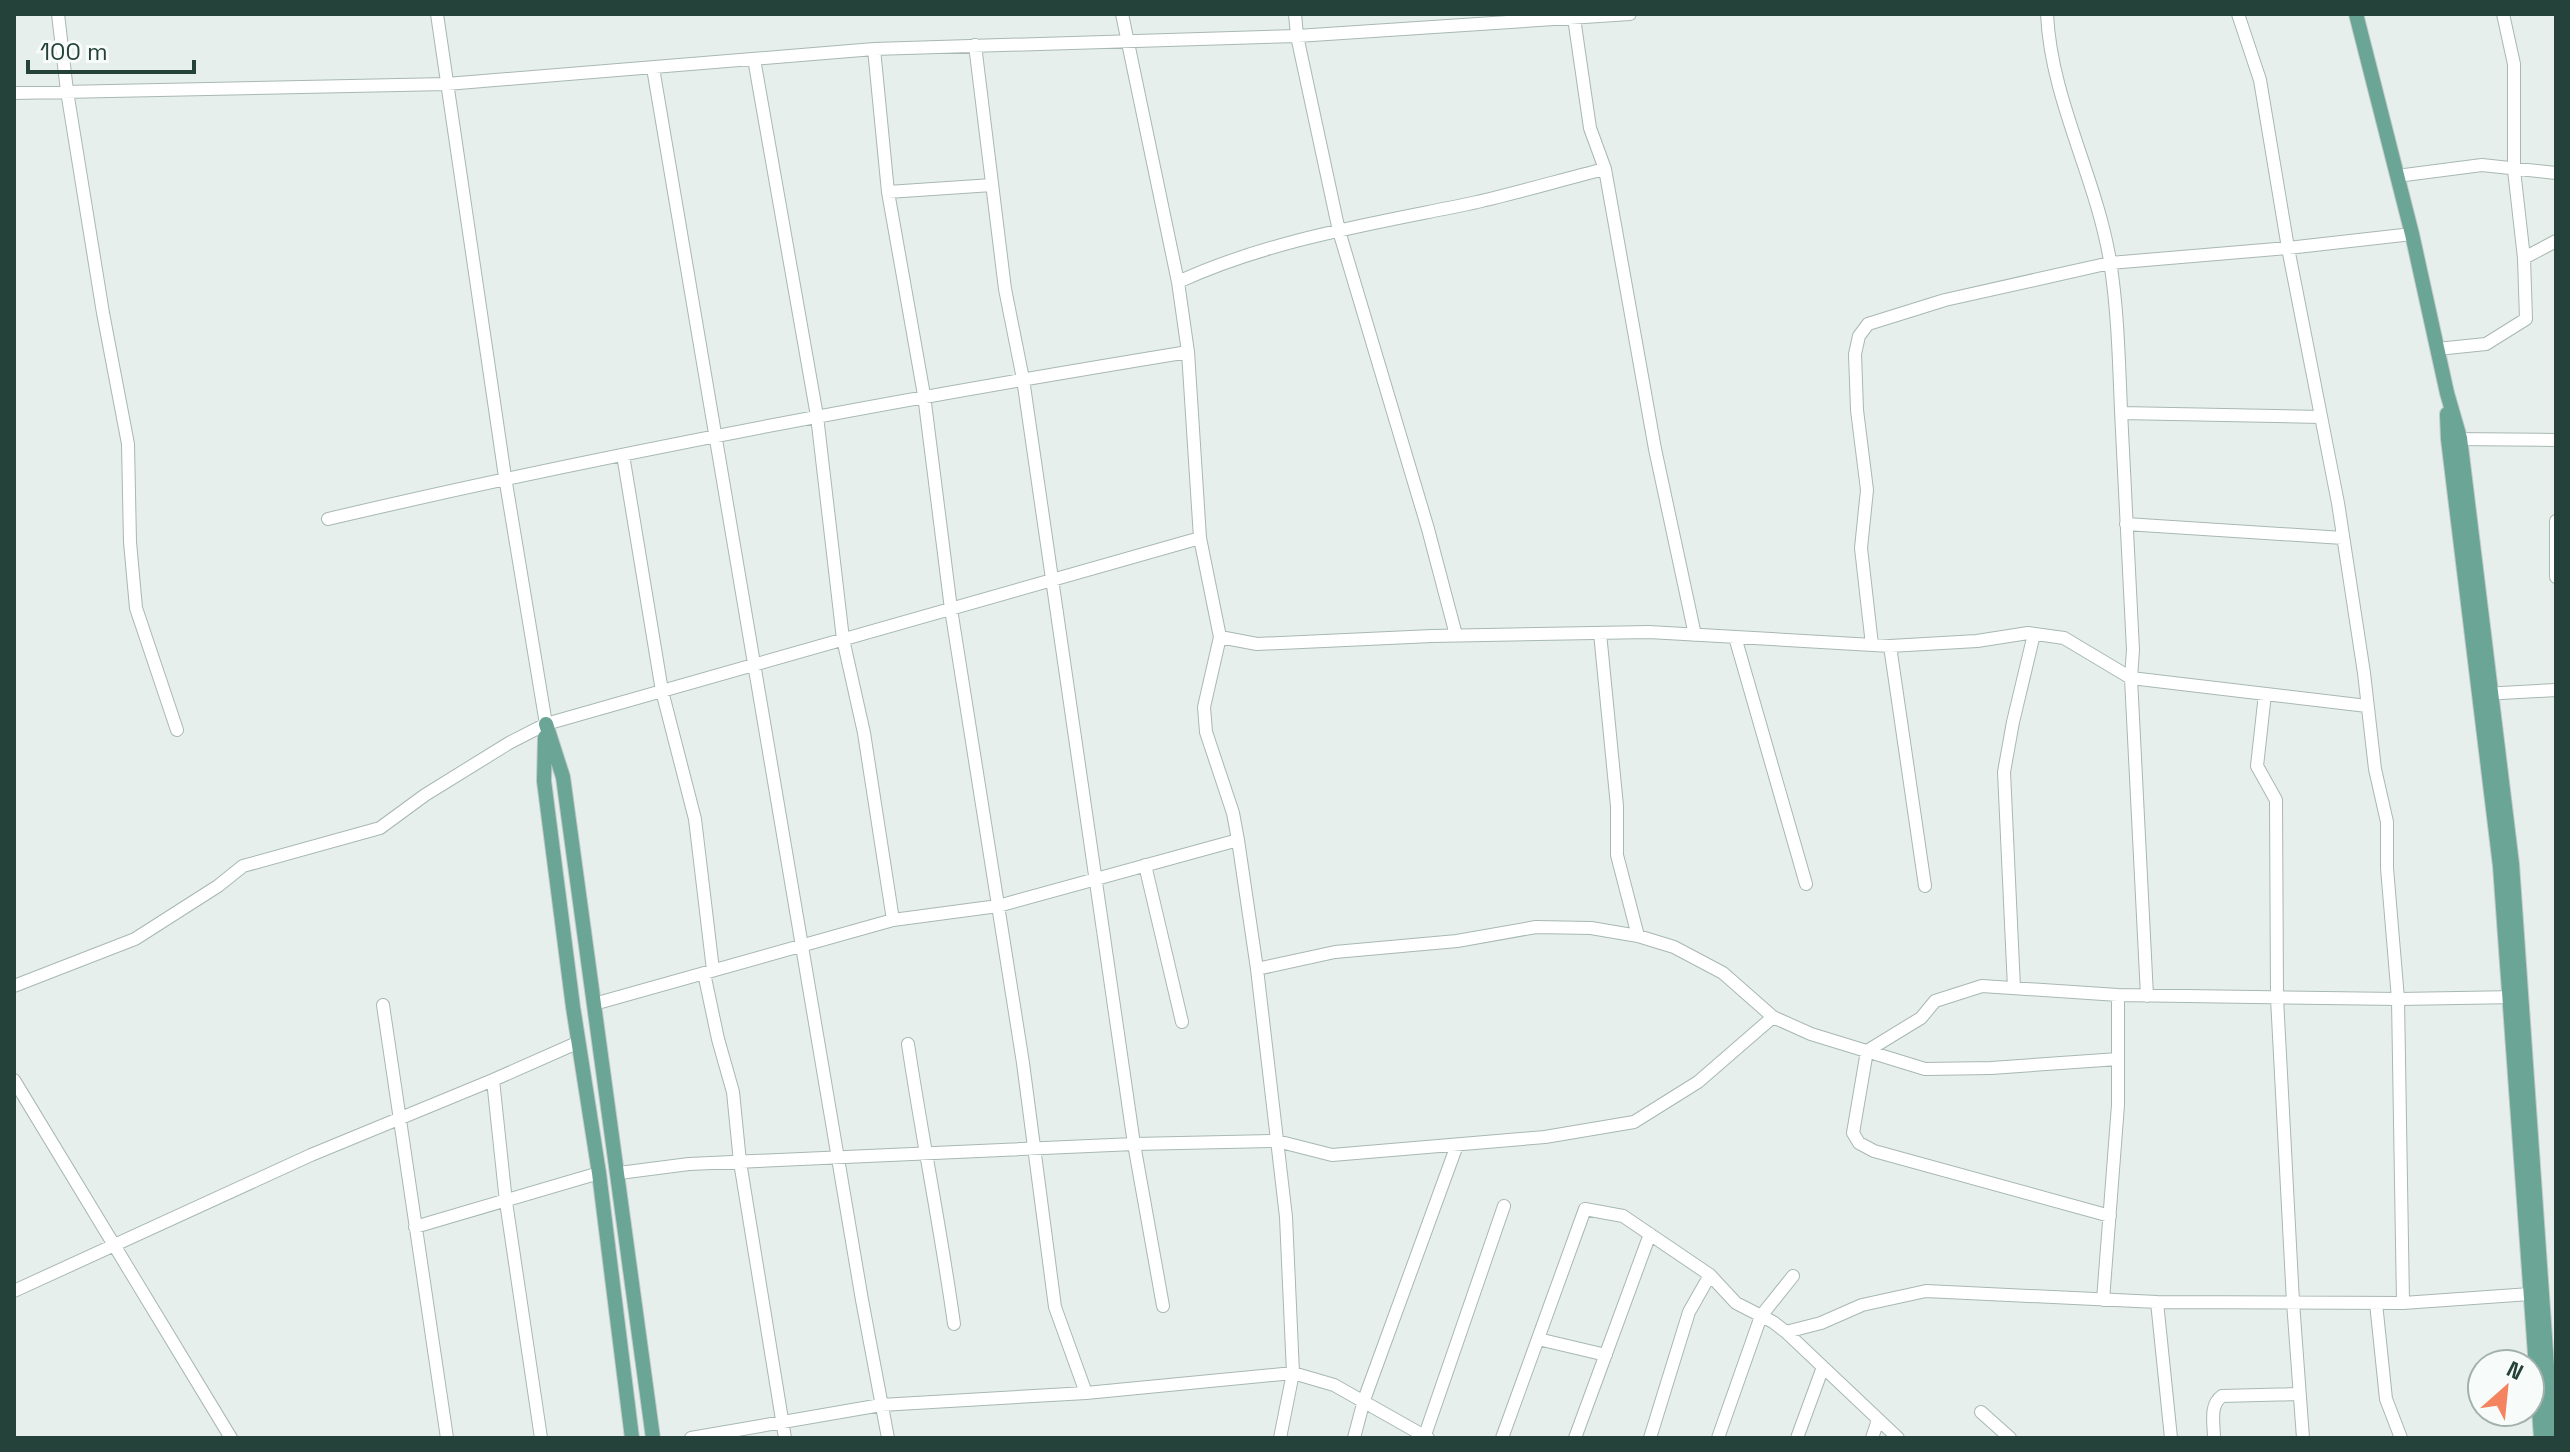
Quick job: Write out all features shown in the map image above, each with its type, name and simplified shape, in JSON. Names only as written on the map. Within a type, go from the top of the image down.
[{"type":"main road","points":[[2356,14],[2412,234],[2454,439],[2486,694],[2512,864],[2516,998],[2543,1294],[2552,1438]]},
{"type":"main road","points":[[546,724],[563,777],[653,1438]]},
{"type":"main road","points":[[546,724],[544,781],[599,1173],[632,1438]]},
{"type":"main road","points":[[2541,1438],[2543,1294]]},
{"type":"street","points":[[58,14],[67,91],[103,313],[128,444],[130,542],[136,608],[177,730]]},
{"type":"street","points":[[437,14],[505,477],[546,724]]},
{"type":"street","points":[[1122,14],[1178,282],[1188,352],[1200,538],[1220,637],[1204,707],[1206,732],[1233,813],[1238,840],[1257,969],[1286,1217],[1293,1373],[1280,1438]]},
{"type":"street","points":[[1295,14],[1297,36],[1339,231],[1424,515],[1456,635]]},
{"type":"street","points":[[14,93],[447,84],[874,49],[1297,36],[1630,14]]},
{"type":"street","points":[[2047,14],[2048,47],[2062,102],[2098,205],[2110,263],[2133,650],[2131,678],[2147,996]]},
{"type":"street","points":[[2238,14],[2260,80],[2288,248],[2343,538],[2375,769],[2387,822],[2387,868],[2398,999],[2403,1303]]},
{"type":"street","points":[[2437,349],[2486,344],[2526,319],[2524,258],[2514,170],[2514,64],[2503,14]]},
{"type":"street","points":[[1574,18],[1590,128],[1605,169],[1655,449],[1695,635]]},
{"type":"street","points":[[975,45],[1005,289],[1023,379],[1134,1144],[1163,1306]]},
{"type":"street","points":[[874,49],[888,192],[924,395],[951,609],[1035,1150],[1055,1307],[1086,1393]]},
{"type":"street","points":[[754,59],[817,416],[843,639],[864,733],[893,920]]},
{"type":"street","points":[[653,68],[888,1438]]},
{"type":"street","points":[[2397,176],[2472,166],[2556,173]]},
{"type":"street","points":[[1178,282],[1215,265],[1339,231],[1472,203],[1605,169]]},
{"type":"street","points":[[888,192],[992,185]]},
{"type":"street","points":[[1872,645],[1861,548],[1867,490],[1857,410],[1855,354],[1859,336],[1868,324],[1945,300],[2110,263],[2412,234]]},
{"type":"street","points":[[2524,258],[2556,241]]},
{"type":"street","points":[[328,519],[505,477],[924,395],[1188,352]]},
{"type":"street","points":[[2121,413],[2321,417]]},
{"type":"street","points":[[2454,439],[2556,440]]},
{"type":"street","points":[[623,455],[662,691],[695,819],[708,972],[718,1039],[733,1092],[740,1162],[785,1438]]},
{"type":"street","points":[[2556,521],[2556,577]]},
{"type":"street","points":[[2126,524],[2343,538]]},
{"type":"street","points":[[14,986],[135,939],[218,886],[243,866],[380,828],[425,795],[546,724],[1200,538]]},
{"type":"street","points":[[1600,633],[1617,806],[1617,855],[1638,936]]},
{"type":"street","points":[[1220,637],[1257,644],[1456,635],[1600,633],[1890,646],[2034,634],[2064,638],[2131,678],[2367,706]]},
{"type":"street","points":[[2014,988],[2004,772],[2034,634]]},
{"type":"street","points":[[1735,637],[1806,884]]},
{"type":"street","points":[[1890,646],[1925,886]]},
{"type":"street","points":[[2486,694],[2556,690]]},
{"type":"street","points":[[2265,694],[2257,766],[2276,800],[2277,998],[2303,1438]]},
{"type":"street","points":[[594,1004],[893,920],[998,906],[1238,840]]},
{"type":"street","points":[[1145,865],[1182,1022]]},
{"type":"street","points":[[1257,969],[1335,952],[1457,941],[1536,927],[1591,928],[1638,936],[1674,947],[1723,973],[1773,1017],[1811,1034],[1925,1069],[1991,1068],[2118,1059]]},
{"type":"street","points":[[2110,1216],[1874,1151],[1859,1143],[1853,1133],[1867,1051],[1921,1018],[1935,1001],[1982,986],[2147,996],[2516,998]]},
{"type":"street","points":[[2103,1300],[2118,1105],[2118,995]]},
{"type":"street","points":[[383,1005],[447,1438]]},
{"type":"street","points":[[619,1173],[689,1164],[1134,1144],[1277,1141],[1332,1155],[1545,1137],[1634,1122],[1698,1082],[1773,1017]]},
{"type":"street","points":[[14,1291],[311,1155],[579,1042]]},
{"type":"street","points":[[908,1044],[924,1154],[938,1210],[954,1324]]},
{"type":"street","points":[[14,1080],[231,1438]]},
{"type":"street","points":[[493,1080],[506,1202],[541,1438]]},
{"type":"street","points":[[1354,1438],[1364,1400],[1457,1145]]},
{"type":"street","points":[[415,1227],[599,1173]]},
{"type":"street","points":[[700,1437],[881,1405],[1086,1393],[1293,1373],[1334,1385],[1426,1437],[1504,1206]]},
{"type":"street","points":[[1502,1438],[1585,1209],[1623,1216],[1710,1275],[1736,1303],[1786,1332],[1898,1438]]},
{"type":"street","points":[[1575,1438],[1650,1234]]},
{"type":"street","points":[[1650,1438],[1689,1312],[1710,1275]]},
{"type":"street","points":[[1718,1438],[1761,1316],[1793,1276]]},
{"type":"street","points":[[1786,1332],[1821,1323],[1862,1305],[1926,1291],[2157,1302],[2403,1303],[2543,1294]]},
{"type":"street","points":[[2157,1302],[2171,1438]]},
{"type":"street","points":[[2376,1303],[2386,1399],[2401,1438]]},
{"type":"street","points":[[1538,1339],[1606,1355]]},
{"type":"street","points":[[1797,1438],[1823,1367]]},
{"type":"street","points":[[2214,1438],[2213,1408],[2222,1396],[2299,1394]]},
{"type":"street","points":[[1981,1412],[2010,1438]]},
{"type":"street","points":[[1872,1438],[1878,1420]]}]
